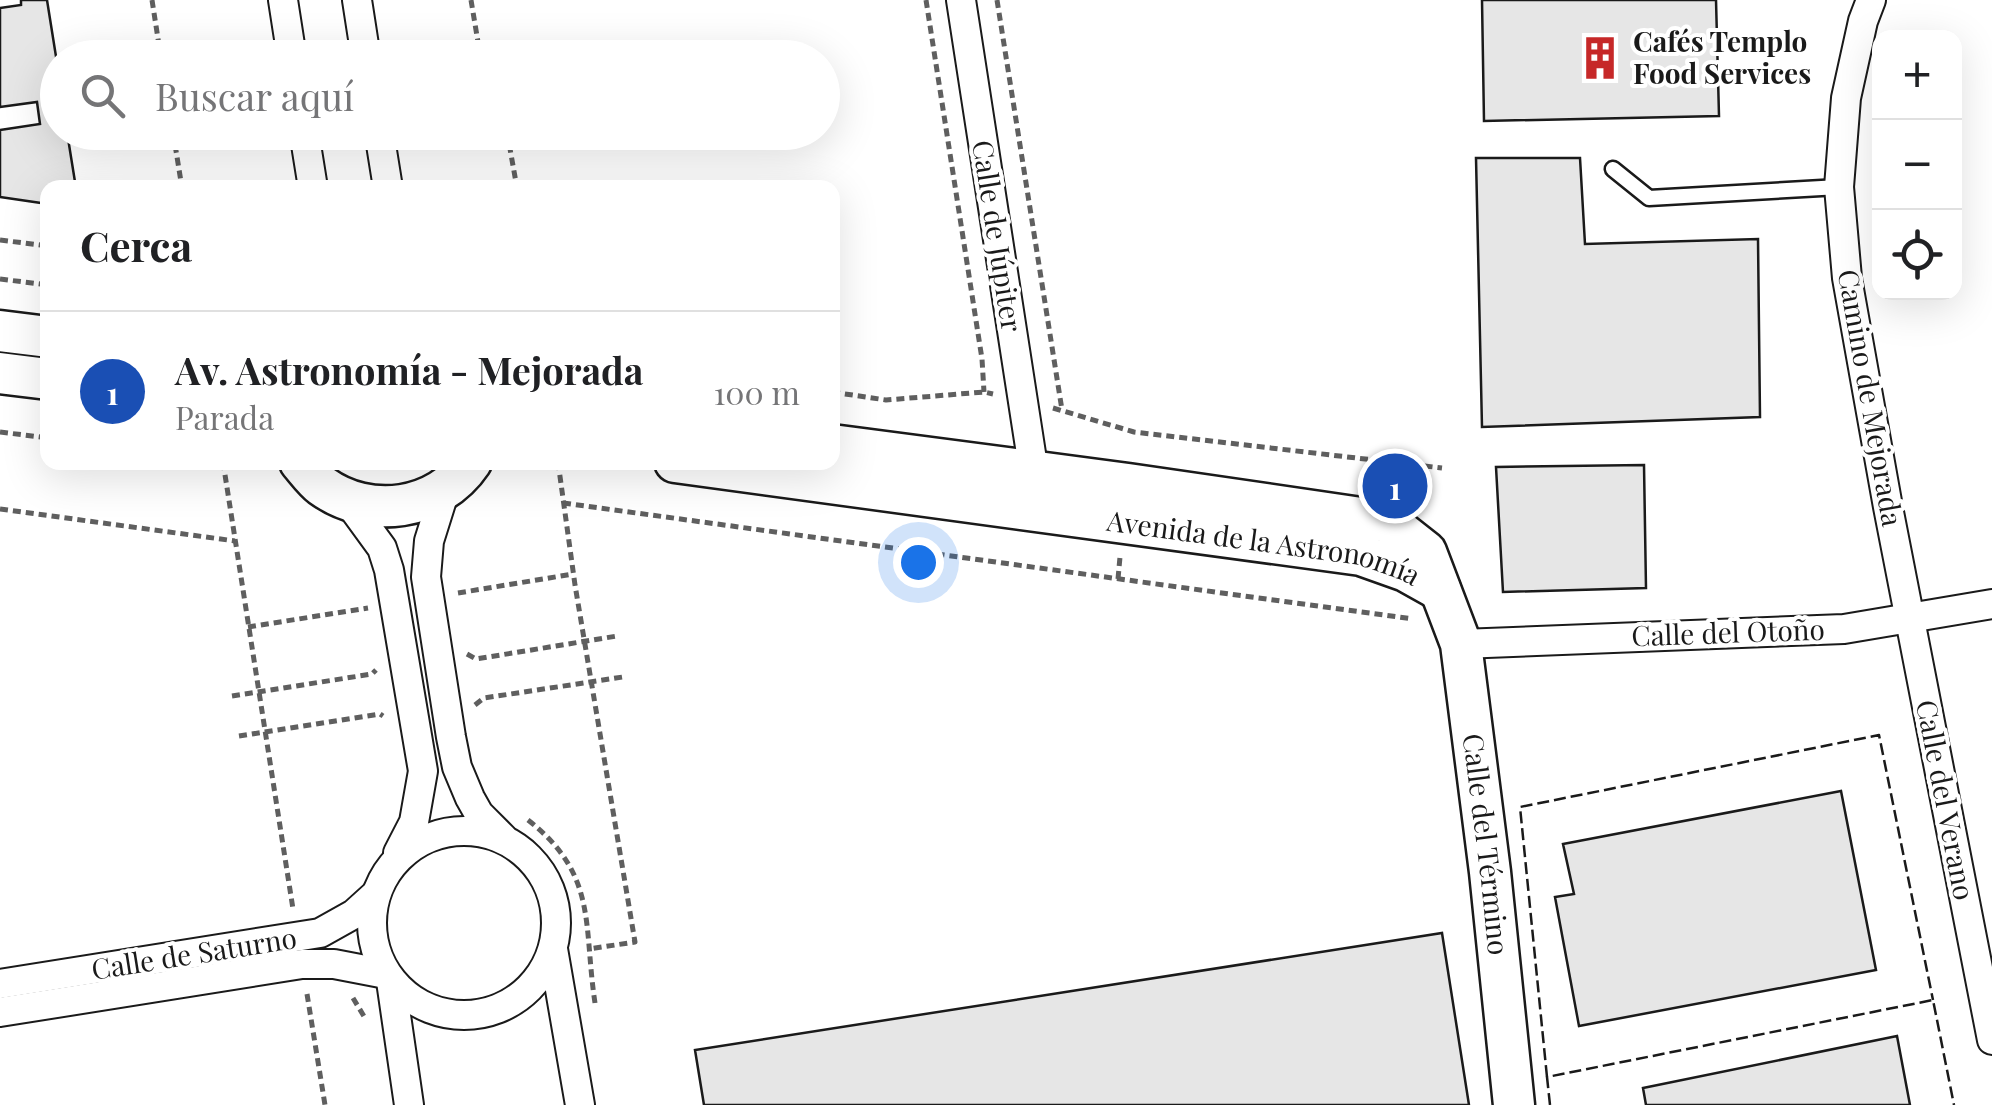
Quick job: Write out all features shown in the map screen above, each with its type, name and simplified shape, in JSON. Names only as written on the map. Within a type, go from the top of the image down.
[{"type":"street","points":[[283,0],[289,40]]},
{"type":"street","points":[[357,0],[363,40]]},
{"type":"street","name":"Calle de Júpiter","points":[[960,0],[1034,472]]},
{"type":"street","name":"Camino de Mejorada","points":[[1871,0],[1846,98],[1839,187],[1847,278],[1910,619]]},
{"type":"street","points":[[307,150],[312,180]]},
{"type":"street","points":[[382,150],[387,180]]},
{"type":"street","points":[[0,331],[40,336]]},
{"type":"street","points":[[0,373],[40,378]]},
{"type":"street","name":"Avenida de la Astronomía","points":[[840,446],[1388,522],[1426,552],[1432,605]]},
{"type":"street","points":[[307,470],[320,485],[347,500],[400,508],[458,476]]},
{"type":"street","name":"Avenida de la Astronomía","points":[[733,470],[1361,556],[1406,571],[1432,605]]},
{"type":"street","points":[[347,500],[382,548],[390,570],[423,771],[414,822],[375,895],[370,922],[374,949],[389,977],[412,1000],[439,1012],[468,1015],[496,1010],[521,996],[541,975],[553,949],[557,923],[553,897],[542,874],[526,854],[479,814],[458,768],[451,737],[426,578],[429,541],[458,476]]},
{"type":"street","name":"Calle del Otoño","points":[[1462,644],[1844,629],[1992,604]]},
{"type":"street","name":"Calle del Término","points":[[1432,605],[1462,644],[1514,1105]]},
{"type":"street","name":"Calle del Verano","points":[[1910,619],[1992,1040]]},
{"type":"street","points":[[395,860],[418,842],[446,832],[476,831],[504,839]]},
{"type":"street","name":"Calle de Saturno","points":[[0,1012],[300,951],[375,895]]},
{"type":"street","points":[[553,949],[580,1105]]},
{"type":"street","name":"Calle de Saturno","points":[[0,984],[300,951],[389,977]]},
{"type":"street","points":[[389,977],[409,1105]]},
{"type":"lane","points":[[1613,169],[1649,198],[1839,187]]},
{"type":"path","points":[[152,0],[159,40]]},
{"type":"path","points":[[471,0],[478,40]]},
{"type":"path","points":[[926,0],[984,392]]},
{"type":"path","points":[[997,0],[1062,410]]},
{"type":"path","points":[[177,150],[181,180]]},
{"type":"path","points":[[510,150],[516,180]]},
{"type":"path","points":[[0,240],[40,245]]},
{"type":"path","points":[[0,279],[40,284]]},
{"type":"path","points":[[840,393],[886,400],[984,392],[1134,432],[1442,468]]},
{"type":"path","points":[[0,432],[40,437]]},
{"type":"path","points":[[224,470],[325,1105]]},
{"type":"path","points":[[559,470],[635,942],[589,949]]},
{"type":"path","points":[[564,503],[1432,605]]},
{"type":"path","points":[[0,509],[235,541]]},
{"type":"path","points":[[463,649],[476,659],[616,636]]},
{"type":"path","points":[[232,696],[372,674],[379,667]]},
{"type":"path","points":[[471,713],[484,698],[623,677]]},
{"type":"path","points":[[239,736],[380,714],[392,722]]},
{"type":"path","points":[[523,816],[561,851],[577,877],[596,1011]]},
{"type":"path","points":[[350,994],[365,1019]]},
{"type":"building","points":[[21,0],[47,0],[53,40],[40,40],[40,124],[37,102],[0,107],[0,8],[21,5]]},
{"type":"building","name":"Cafés Templo Food Services","points":[[1482,0],[1716,0],[1719,116],[1484,121]]},
{"type":"building","points":[[40,124],[40,150],[70,150],[75,180],[40,180],[40,203],[0,197],[0,130]]},
{"type":"building","points":[[1476,158],[1580,158],[1585,244],[1758,239],[1760,417],[1482,427]]},
{"type":"building","points":[[1644,465],[1646,588],[1503,592],[1496,467]]},
{"type":"building","points":[[1841,791],[1876,970],[1579,1026],[1555,897],[1574,894],[1563,844]]},
{"type":"building","points":[[1442,933],[1469,1105],[704,1105],[695,1050]]},
{"type":"building","points":[[1897,1036],[1910,1105],[1646,1105],[1643,1088]]},
{"type":"fence","points":[[1547,1077],[1520,807],[1879,735],[1933,1000]]},
{"type":"fence","points":[[1550,1105],[1547,1077],[1933,1000],[1954,1105]]},
{"type":"place","name":"Cafés Templo Food Services","points":[[1600,58]]},
{"type":"place","name":"Av. Astronomía - Mejorada","points":[[1395,486]]}]
